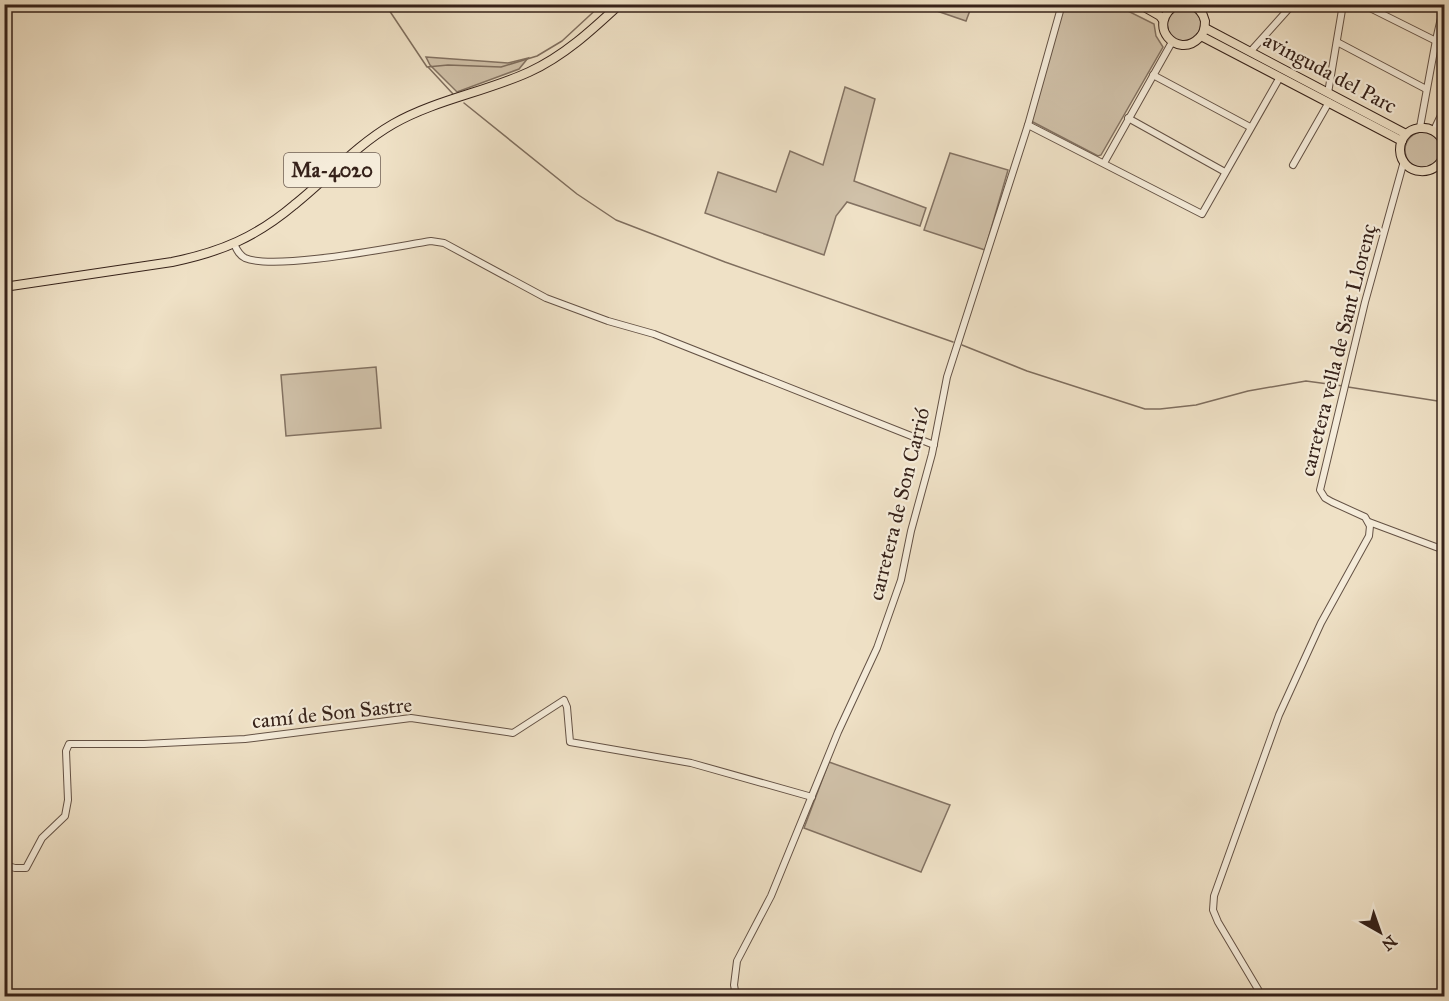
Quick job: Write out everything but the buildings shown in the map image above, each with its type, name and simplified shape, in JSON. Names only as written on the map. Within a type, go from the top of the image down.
[{"type":"main road","name":"Ma-4020","points":[[4,287],[172,262],[199,256],[252,236],[289,210],[342,162],[380,132],[414,114],[510,80],[546,63],[582,38],[620,4]]},
{"type":"main road","points":[[1139,4],[1161,16],[1163,20]]},
{"type":"main road","points":[[1159,4],[1169,10]]},
{"type":"main road","points":[[1177,4],[1169,10],[1163,20],[1163,28],[1166,36],[1172,42],[1180,45],[1195,42],[1205,28],[1203,15],[1194,5]]},
{"type":"main road","name":"avinguda del Parc","points":[[1205,28],[1328,93],[1404,138]]},
{"type":"main road","name":"avinguda del Parc","points":[[1201,36],[1404,138]]},
{"type":"main road","points":[[1444,140],[1434,130],[1420,127],[1404,138],[1401,155],[1413,170],[1421,172],[1441,169],[1444,154]]},
{"type":"street","name":"carretera de Son Carrió","points":[[736,996],[734,985],[737,960],[771,896],[838,732],[877,648],[901,580],[934,445],[947,377],[1028,125],[1062,4]]},
{"type":"street","points":[[1250,52],[1293,4]]},
{"type":"street","points":[[1328,93],[1343,4]]},
{"type":"street","points":[[1362,4],[1444,45]]},
{"type":"street","points":[[1420,127],[1444,4]]},
{"type":"street","points":[[1104,163],[1172,42]]},
{"type":"street","points":[[1336,42],[1426,89]]},
{"type":"street","points":[[1153,75],[1250,127]]},
{"type":"street","points":[[1028,125],[1202,214],[1280,77]]},
{"type":"street","points":[[1293,165],[1329,102]]},
{"type":"street","points":[[1434,130],[1444,110]]},
{"type":"street","points":[[1128,118],[1224,172]]},
{"type":"street","name":"carretera vella de Sant Llorenç","points":[[1369,522],[1365,517],[1325,498],[1320,490],[1365,303],[1404,161]]},
{"type":"street","points":[[1398,178],[1413,170]]},
{"type":"street","points":[[234,244],[238,253],[244,258],[259,262],[312,258],[430,241],[444,243],[546,298],[608,321],[654,334],[934,445]]},
{"type":"street","points":[[1262,996],[1213,910],[1214,896],[1279,715],[1322,623],[1369,536],[1369,522],[1444,550]]},
{"type":"street","name":"camí de Son Sastre","points":[[4,865],[26,868],[42,838],[65,816],[68,800],[66,751],[69,744],[144,744],[245,739],[411,718],[513,733],[564,700],[567,707],[570,742],[691,763],[812,797]]},
{"type":"shaded area","points":[[972,4],[966,21],[925,5]]},
{"type":"shaded area","points":[[1063,5],[1116,5],[1154,24],[1156,36],[1163,47],[1101,155],[1098,156],[1031,121]]},
{"type":"shaded area","points":[[1184,8],[1196,13],[1201,25],[1196,37],[1184,42],[1172,37],[1167,25],[1172,13]]},
{"type":"shaded area","points":[[426,57],[508,63],[528,58],[519,69],[457,92],[430,65]]},
{"type":"shaded area","points":[[845,87],[875,99],[854,181],[926,208],[920,226],[847,202],[836,216],[824,255],[705,213],[718,172],[776,192],[790,151],[823,165]]},
{"type":"shaded area","points":[[1423,132],[1436,137],[1441,150],[1436,163],[1423,168],[1410,163],[1405,150],[1410,137]]},
{"type":"shaded area","points":[[950,153],[1008,170],[985,250],[924,230]]},
{"type":"shaded area","points":[[376,367],[381,428],[286,436],[281,375]]},
{"type":"shaded area","points":[[829,762],[950,805],[921,872],[804,828]]},
{"type":"waterway","points":[[385,4],[427,67],[448,65],[501,67],[537,56],[562,41],[602,4]]},
{"type":"waterway","points":[[428,67],[453,94]]},
{"type":"waterway","points":[[464,103],[577,194],[616,220],[725,262],[953,342]]},
{"type":"waterway","points":[[962,345],[1027,371],[1145,409],[1196,405],[1248,391],[1306,381],[1343,386]]},
{"type":"waterway","points":[[1348,387],[1444,402]]}]
